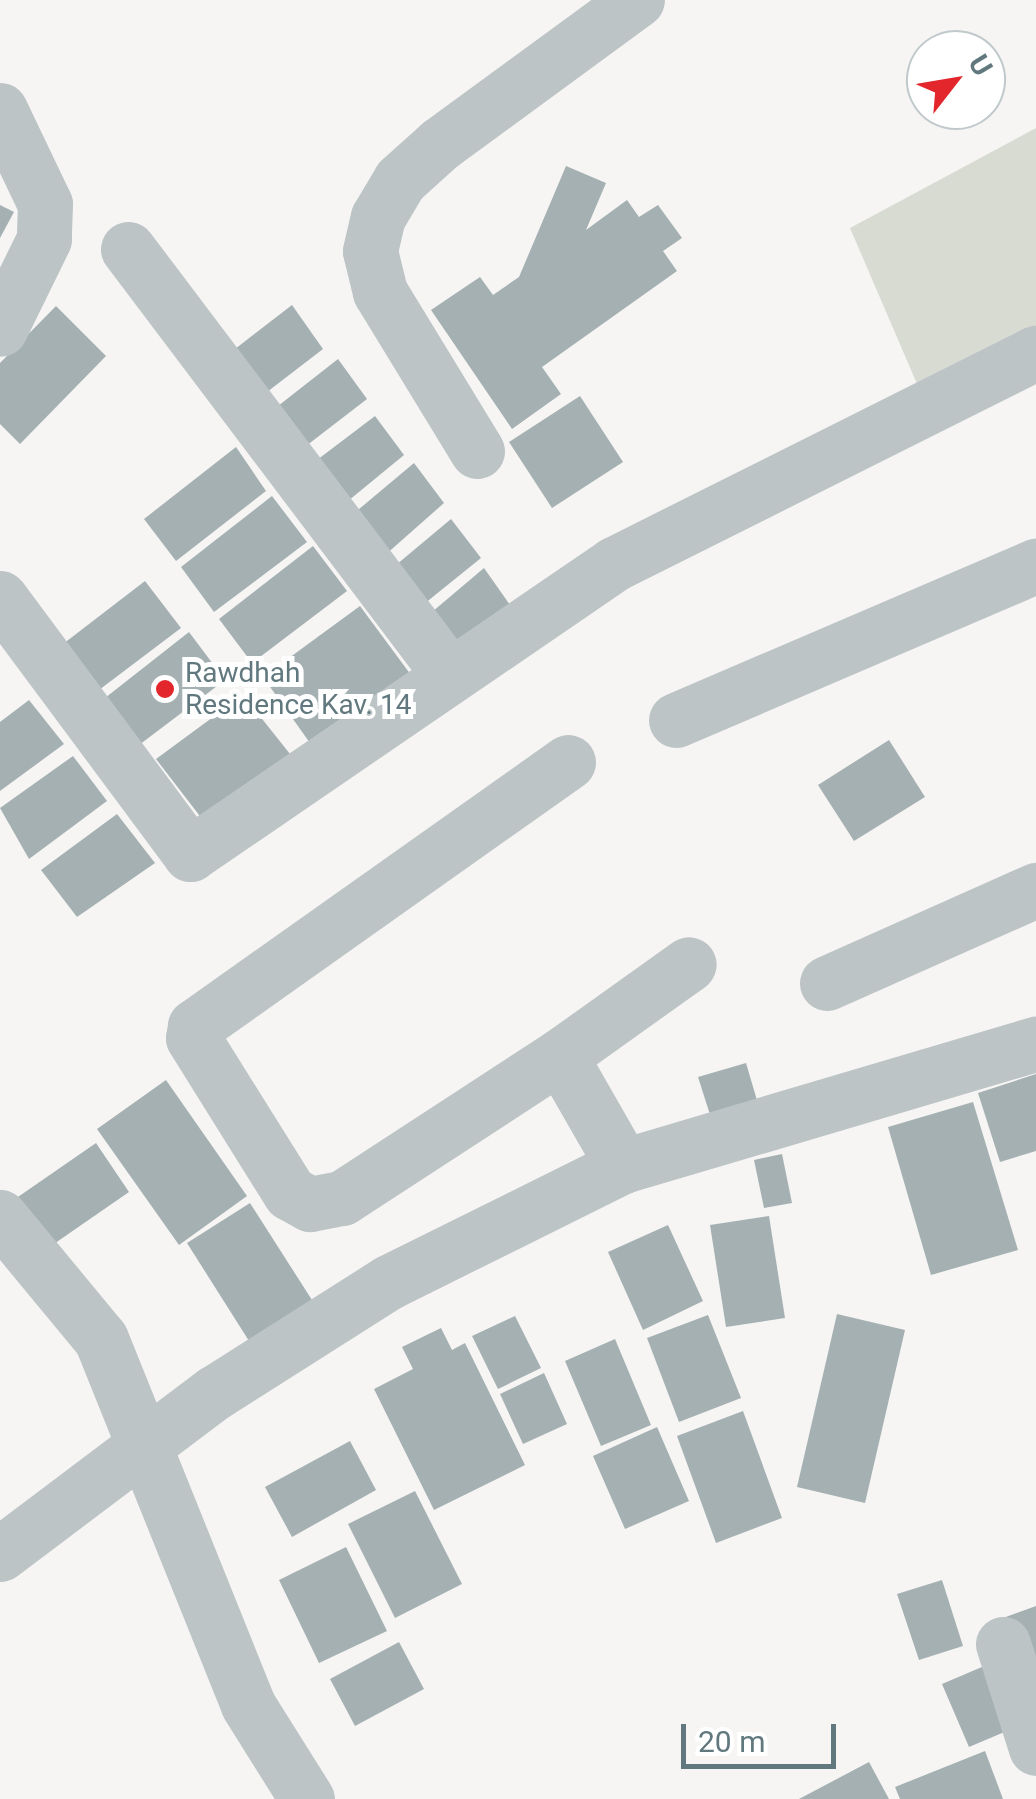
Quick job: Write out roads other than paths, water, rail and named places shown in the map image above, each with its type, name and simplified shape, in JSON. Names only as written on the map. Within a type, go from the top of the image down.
[{"type":"street","points":[[477,451],[380,292],[370,251],[378,217],[400,180],[440,144],[637,0]]},
{"type":"street","points":[[0,110],[45,204],[44,238],[0,329]]},
{"type":"street","points":[[128,250],[448,674]]},
{"type":"street","points":[[0,598],[190,854],[614,564],[1036,352]]},
{"type":"street","points":[[676,720],[1036,566]]},
{"type":"street","points":[[568,762],[196,1026],[193,1038],[290,1193],[310,1204],[342,1198],[560,1056],[689,964]]},
{"type":"street","points":[[827,983],[1036,890]]},
{"type":"street","points":[[0,1554],[146,1448],[389,1282],[623,1166],[1036,1044]]},
{"type":"street","points":[[560,1056],[623,1166]]},
{"type":"street","points":[[0,1217],[101,1339],[248,1705],[306,1799]]},
{"type":"street","points":[[1003,1644],[1036,1745]]},
{"type":"place","name":"Rawdhah Residence Kav. 14","points":[[165,689]]}]
